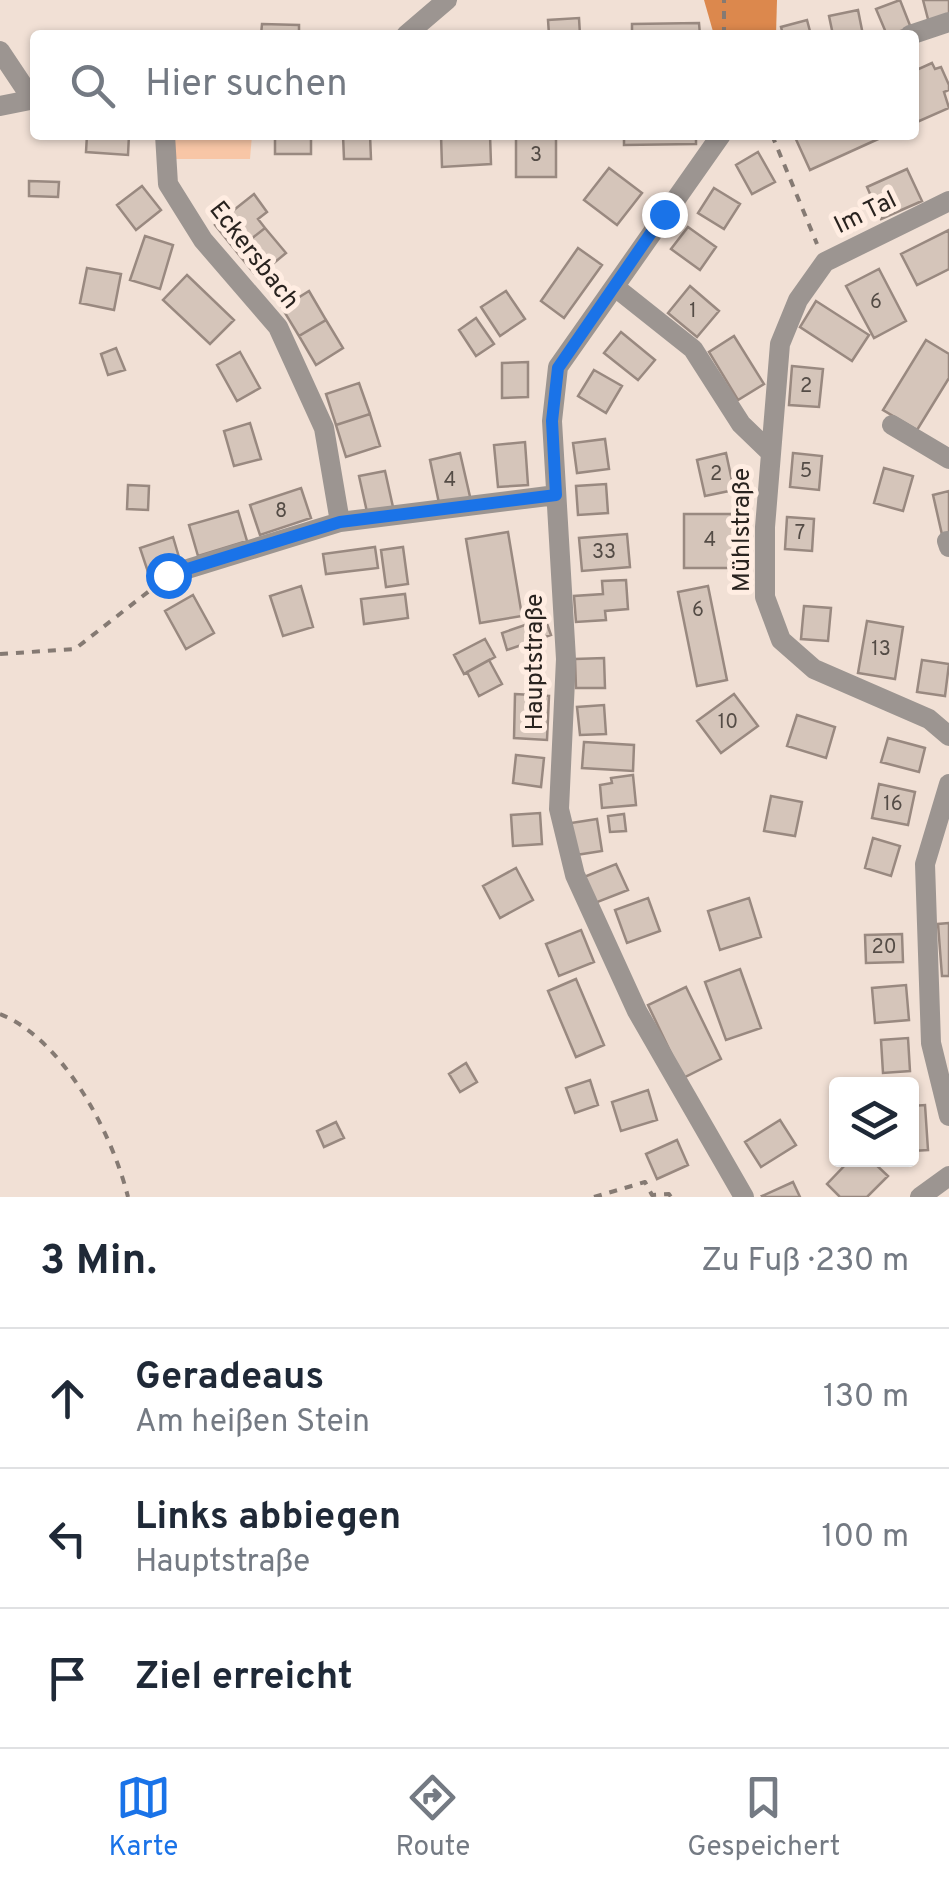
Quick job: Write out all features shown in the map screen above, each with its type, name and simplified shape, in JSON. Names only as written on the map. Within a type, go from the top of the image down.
[{"type":"street","points":[[412,30],[447,0]]},
{"type":"street","points":[[919,32],[949,22]]},
{"type":"street","points":[[0,51],[30,94]]},
{"type":"street","points":[[0,106],[30,101]]},
{"type":"street","name":"Eckersbach","points":[[165,140],[168,184],[204,240],[278,327],[324,428],[340,522]]},
{"type":"street","name":"Hauptstraße","points":[[718,140],[558,368],[552,421],[566,658],[558,809],[575,875],[638,1011],[740,1196]]},
{"type":"street","name":"Im Tal","points":[[769,451],[780,344],[798,300],[824,262],[949,201]]},
{"type":"street","name":"Mühlstraße","points":[[615,287],[693,349],[741,424],[769,451],[765,597],[780,640],[814,669],[929,718],[949,736]]},
{"type":"street","points":[[892,425],[949,459]]},
{"type":"street","points":[[168,575],[340,522],[556,495]]},
{"type":"street","points":[[949,784],[925,864],[931,1043],[949,1116]]},
{"type":"street","points":[[920,1197],[949,1176]]},
{"type":"path","points":[[724,0],[724,30]]},
{"type":"path","points":[[774,140],[824,262]]},
{"type":"path","points":[[0,654],[75,649],[168,575]]},
{"type":"path","points":[[0,1014],[22,1023],[76,1082],[117,1156],[128,1197]]},
{"type":"path","points":[[594,1197],[645,1182],[652,1195],[670,1197]]},
{"type":"shaded area","points":[[704,0],[777,0],[776,30],[713,30]]},
{"type":"shaded area","points":[[174,140],[252,140],[250,159],[175,159]]},
{"type":"building","points":[[900,0],[911,28],[885,30],[876,9]]},
{"type":"building","points":[[923,0],[949,0],[949,17],[929,23]]},
{"type":"building","points":[[858,10],[862,30],[832,30],[829,16]]},
{"type":"building","points":[[579,18],[580,30],[549,30],[548,20]]},
{"type":"building","points":[[807,20],[810,30],[782,30],[781,27]]},
{"type":"building","points":[[699,23],[700,30],[632,30],[632,24]]},
{"type":"building","points":[[262,24],[299,25],[299,30],[261,30]]},
{"type":"building","points":[[932,63],[935,69],[941,67],[949,85],[944,92],[949,108],[919,121],[919,69]]},
{"type":"building","points":[[87,140],[129,140],[128,155],[86,152]]},
{"type":"building","points":[[275,140],[311,140],[311,154],[275,154]]},
{"type":"building","points":[[343,140],[370,140],[371,159],[344,159]]},
{"type":"building","points":[[441,140],[490,140],[491,164],[442,167]]},
{"type":"building","points":[[516,140],[556,140],[556,177],[516,177]]},
{"type":"building","points":[[624,140],[696,140],[696,144],[624,145]]},
{"type":"building","points":[[796,140],[876,140],[810,170]]},
{"type":"building","points":[[758,152],[775,182],[752,194],[736,165]]},
{"type":"building","points":[[609,168],[642,193],[617,225],[584,200]]},
{"type":"building","points":[[907,169],[922,201],[881,219],[867,187]]},
{"type":"building","points":[[29,181],[59,182],[58,197],[29,196]]},
{"type":"building","points":[[142,186],[161,210],[136,230],[117,205]]},
{"type":"building","points":[[714,188],[740,204],[724,229],[698,213]]},
{"type":"building","points":[[254,194],[267,212],[258,219],[265,228],[236,251],[215,225]]},
{"type":"building","points":[[688,227],[716,247],[700,270],[671,249]]},
{"type":"building","points":[[265,228],[286,253],[257,277],[236,251]]},
{"type":"building","points":[[949,230],[949,269],[917,285],[901,254]]},
{"type":"building","points":[[145,236],[173,245],[160,289],[130,280]]},
{"type":"building","points":[[578,248],[602,265],[564,318],[541,301]]},
{"type":"building","points":[[87,268],[121,274],[114,310],[80,303]]},
{"type":"building","points":[[879,269],[906,321],[874,338],[846,286]]},
{"type":"building","points":[[187,275],[234,320],[210,344],[163,300]]},
{"type":"building","points":[[690,286],[719,311],[697,337],[668,313]]},
{"type":"building","points":[[309,291],[326,320],[299,336],[282,308]]},
{"type":"building","points":[[506,291],[525,319],[500,336],[481,307]]},
{"type":"building","points":[[816,301],[869,335],[852,361],[800,327]]},
{"type":"building","points":[[476,318],[494,344],[476,356],[459,330]]},
{"type":"building","points":[[326,320],[343,348],[316,365],[299,336]]},
{"type":"building","points":[[621,332],[655,360],[638,380],[604,353]]},
{"type":"building","points":[[734,336],[764,384],[738,400],[709,352]]},
{"type":"building","points":[[926,340],[949,354],[949,378],[917,430],[883,410]]},
{"type":"building","points":[[116,348],[125,370],[108,375],[101,354]]},
{"type":"building","points":[[240,352],[260,388],[237,401],[217,365]]},
{"type":"building","points":[[528,362],[528,397],[502,398],[502,363]]},
{"type":"building","points":[[792,366],[823,369],[819,407],[789,405]]},
{"type":"building","points":[[594,370],[622,386],[606,413],[578,396]]},
{"type":"building","points":[[359,383],[370,414],[336,425],[326,394]]},
{"type":"building","points":[[370,414],[380,446],[346,457],[336,425]]},
{"type":"building","points":[[250,423],[261,459],[234,466],[224,431]]},
{"type":"building","points":[[605,439],[609,469],[577,473],[573,443]]},
{"type":"building","points":[[525,442],[528,485],[498,487],[494,445]]},
{"type":"building","points":[[460,453],[471,501],[440,508],[430,460]]},
{"type":"building","points":[[726,453],[734,490],[705,496],[697,460]]},
{"type":"building","points":[[793,453],[822,456],[819,490],[790,487]]},
{"type":"building","points":[[884,468],[913,476],[903,511],[874,503]]},
{"type":"building","points":[[385,471],[393,507],[367,512],[359,476]]},
{"type":"building","points":[[606,484],[608,513],[578,515],[576,486]]},
{"type":"building","points":[[128,485],[149,486],[148,510],[127,509]]},
{"type":"building","points":[[301,488],[311,518],[260,535],[250,505]]},
{"type":"building","points":[[949,491],[949,538],[943,539],[933,495]]},
{"type":"building","points":[[238,511],[247,541],[198,556],[189,525]]},
{"type":"building","points":[[684,514],[736,514],[737,568],[684,568]]},
{"type":"building","points":[[787,517],[814,519],[812,551],[785,549]]},
{"type":"building","points":[[508,532],[522,616],[480,623],[466,539]]},
{"type":"building","points":[[627,534],[630,567],[582,571],[579,538]]},
{"type":"building","points":[[173,537],[181,564],[149,575],[140,548]]},
{"type":"building","points":[[375,547],[378,568],[326,574],[323,554]]},
{"type":"building","points":[[403,547],[408,584],[386,587],[381,550]]},
{"type":"building","points":[[626,580],[628,609],[605,611],[606,620],[576,622],[574,596],[603,594],[602,581]]},
{"type":"building","points":[[301,586],[313,627],[283,636],[270,596]]},
{"type":"building","points":[[708,586],[727,680],[697,686],[678,592]]},
{"type":"building","points":[[405,594],[408,618],[364,624],[361,599]]},
{"type":"building","points":[[193,595],[214,633],[186,649],[165,611]]},
{"type":"building","points":[[804,606],[831,608],[828,641],[801,639]]},
{"type":"building","points":[[545,618],[551,635],[507,650],[502,633]]},
{"type":"building","points":[[867,621],[903,627],[895,679],[858,673]]},
{"type":"building","points":[[485,639],[495,657],[464,674],[454,655]]},
{"type":"building","points":[[604,658],[605,688],[576,688],[575,659]]},
{"type":"building","points":[[489,660],[502,684],[479,696],[467,672]]},
{"type":"building","points":[[922,660],[949,664],[945,696],[917,692]]},
{"type":"building","points":[[515,694],[549,696],[547,740],[514,738]]},
{"type":"building","points":[[734,694],[758,726],[721,753],[697,721]]},
{"type":"building","points":[[604,705],[606,734],[580,735],[577,707]]},
{"type":"building","points":[[797,715],[835,727],[826,758],[787,746]]},
{"type":"building","points":[[888,738],[925,748],[919,772],[881,762]]},
{"type":"building","points":[[584,742],[634,745],[633,771],[582,768]]},
{"type":"building","points":[[516,755],[544,758],[541,787],[513,783]]},
{"type":"building","points":[[633,775],[636,805],[602,808],[600,785],[612,783],[611,778]]},
{"type":"building","points":[[879,784],[915,792],[908,825],[872,818]]},
{"type":"building","points":[[771,796],[802,802],[795,836],[764,831]]},
{"type":"building","points":[[540,813],[542,844],[513,846],[511,815]]},
{"type":"building","points":[[624,814],[626,831],[610,832],[608,816]]},
{"type":"building","points":[[597,819],[602,851],[576,855],[571,823]]},
{"type":"building","points":[[873,838],[900,846],[891,876],[865,868]]},
{"type":"building","points":[[616,864],[628,890],[595,903],[584,877]]},
{"type":"building","points":[[516,868],[533,900],[500,918],[483,886]]},
{"type":"building","points":[[648,898],[660,931],[627,943],[615,910]]},
{"type":"building","points":[[749,898],[761,937],[720,950],[708,911]]},
{"type":"building","points":[[949,923],[949,976],[942,976],[938,924]]},
{"type":"building","points":[[581,930],[594,962],[559,976],[546,944]]},
{"type":"building","points":[[902,934],[903,962],[866,963],[865,935]]},
{"type":"building","points":[[740,969],[761,1028],[726,1040],[705,982]]},
{"type":"building","points":[[576,979],[604,1045],[576,1057],[548,991]]},
{"type":"building","points":[[906,985],[909,1020],[875,1023],[872,988]]},
{"type":"building","points":[[686,987],[721,1059],[683,1078],[648,1005]]},
{"type":"building","points":[[908,1038],[910,1071],[883,1073],[881,1040]]},
{"type":"building","points":[[466,1063],[477,1082],[460,1092],[449,1074]]},
{"type":"building","points":[[590,1080],[598,1105],[575,1113],[566,1088]]},
{"type":"building","points":[[648,1090],[657,1120],[621,1131],[612,1102]]},
{"type":"building","points":[[919,1105],[925,1105],[928,1150],[919,1151]]},
{"type":"building","points":[[780,1120],[796,1145],[761,1167],[745,1142]]},
{"type":"building","points":[[336,1122],[344,1138],[324,1147],[317,1131]]},
{"type":"building","points":[[677,1140],[688,1165],[657,1179],[646,1154]]},
{"type":"building","points":[[843,1167],[878,1167],[888,1176],[867,1197],[840,1197],[827,1184]]},
{"type":"building","points":[[793,1182],[800,1197],[762,1196]]},
{"type":"route","points":[[168,575],[340,522],[556,495],[552,421],[558,368],[664,214]]}]
